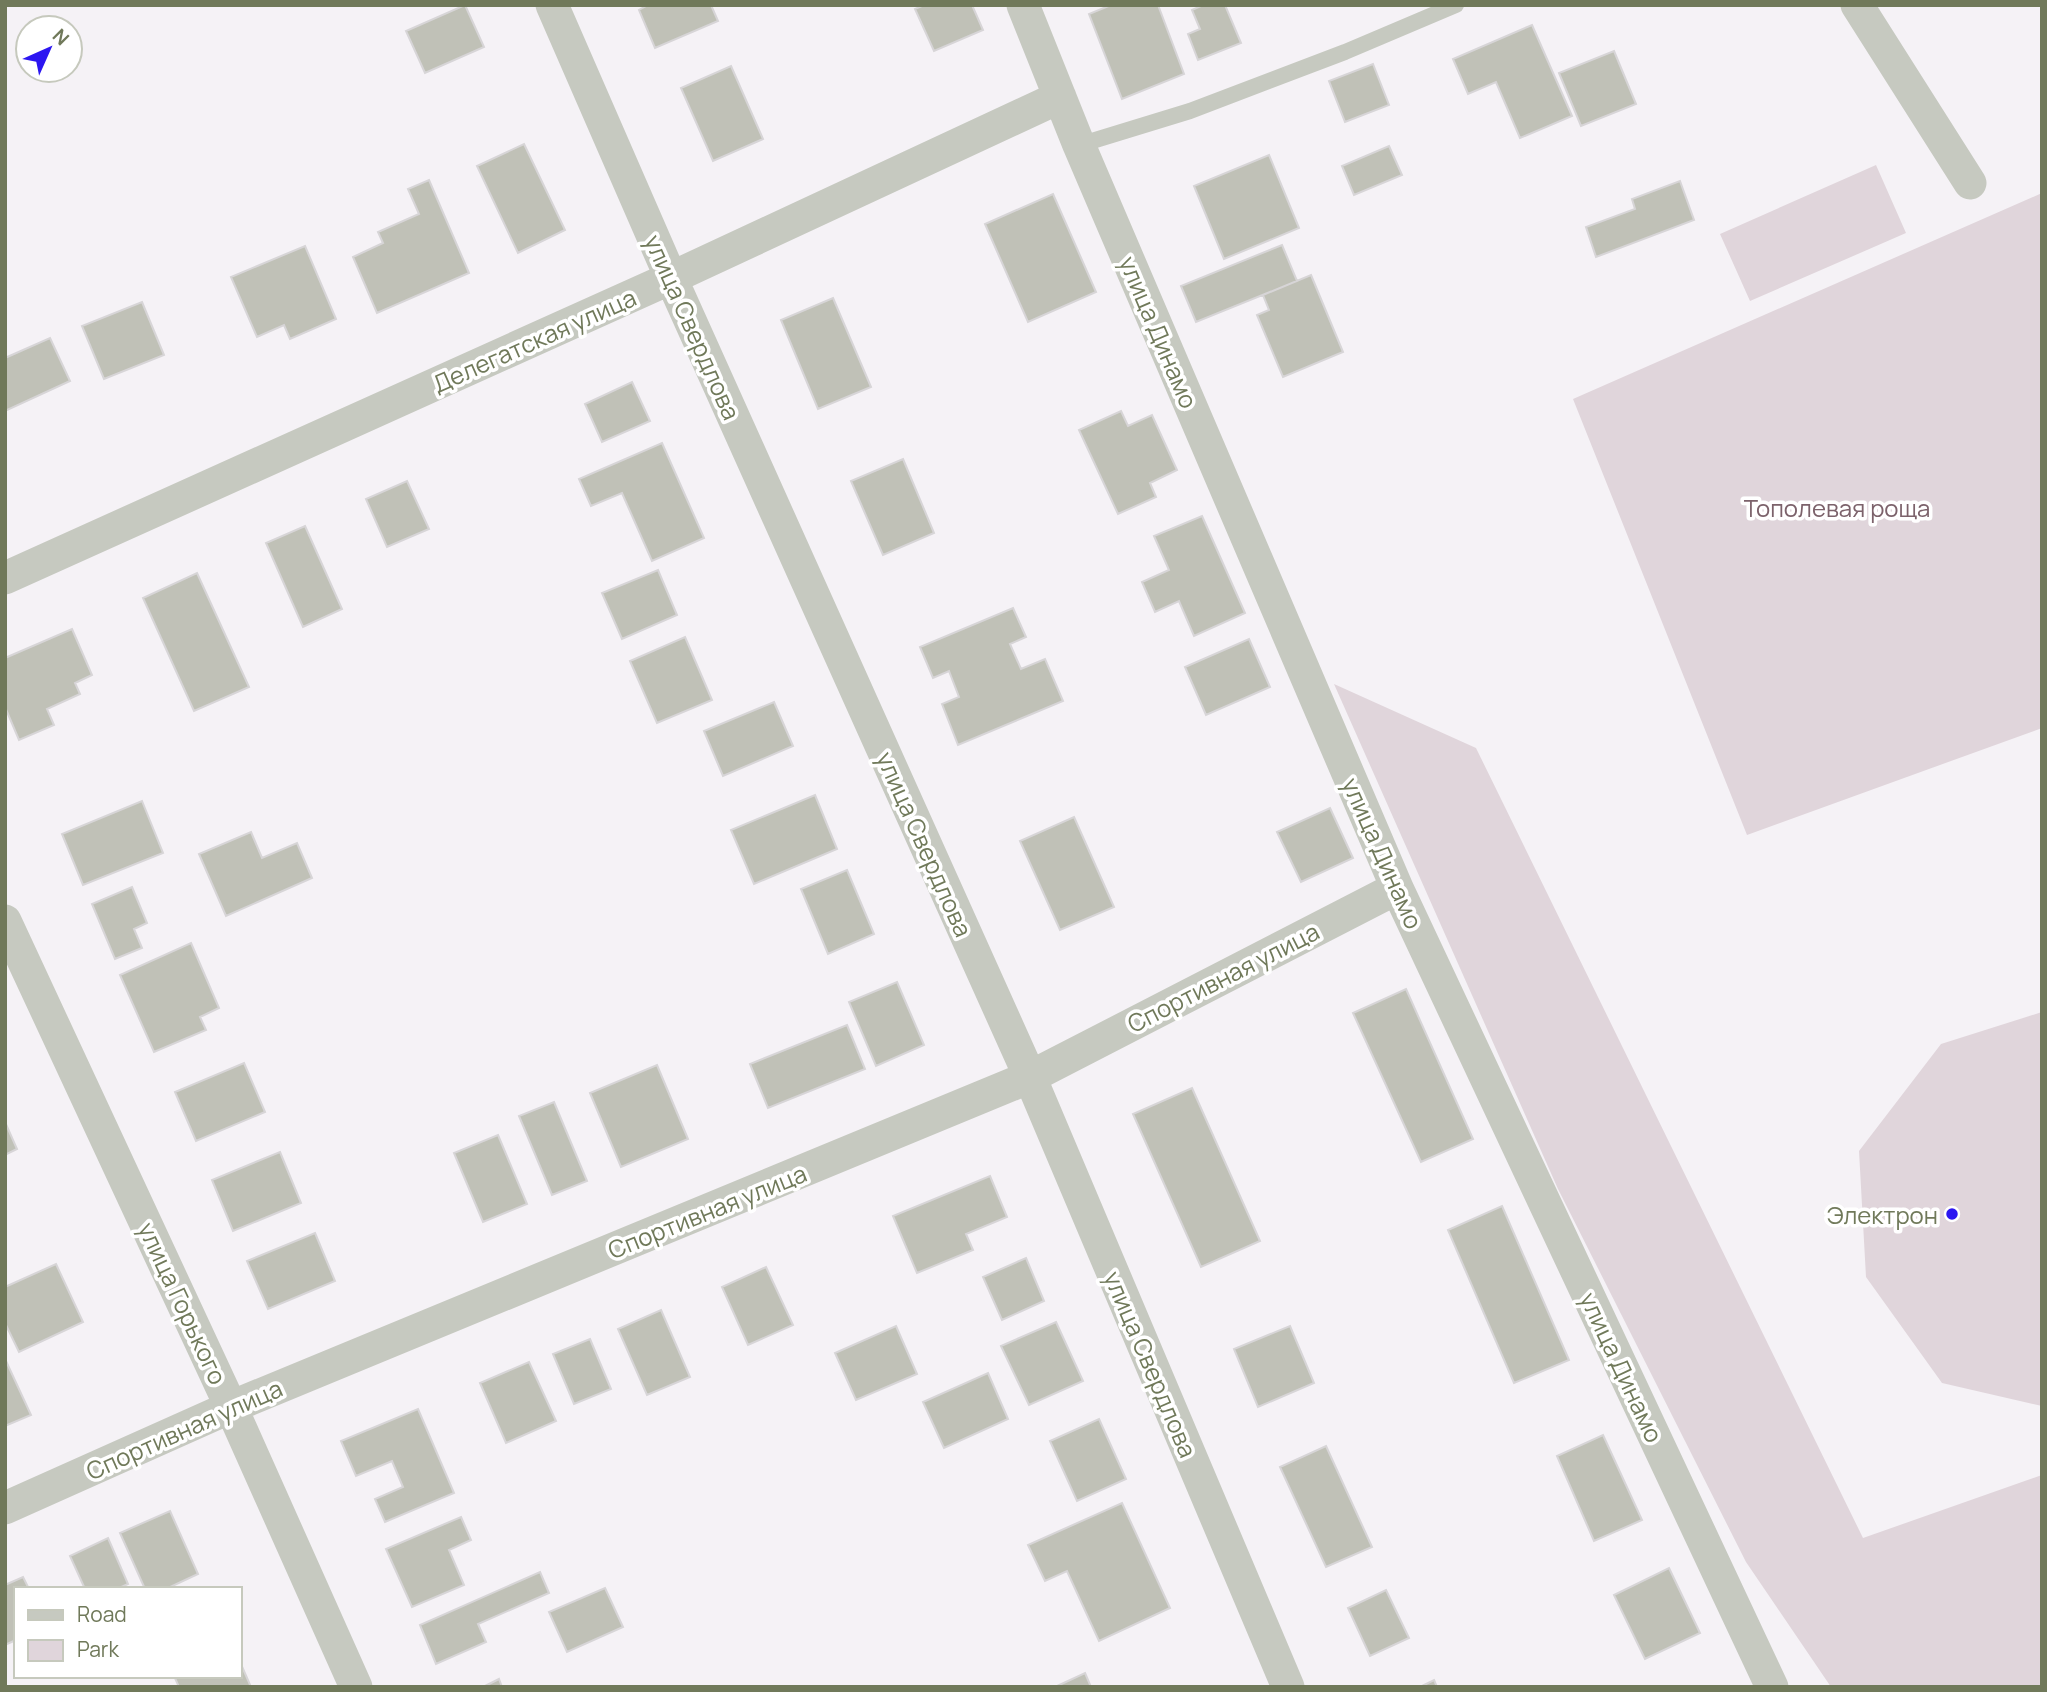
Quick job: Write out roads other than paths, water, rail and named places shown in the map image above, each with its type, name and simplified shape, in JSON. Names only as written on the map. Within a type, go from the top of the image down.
[{"type":"street","name":"улица Свердлова","points":[[552,5],[671,278],[1030,1077],[1288,1687]]},
{"type":"street","name":"улица Динамо","points":[[1023,5],[1079,145],[1397,888],[1772,1687]]},
{"type":"street","points":[[1857,5],[1970,183]]},
{"type":"street","name":"Делегатская улица","points":[[5,578],[671,278],[1060,97]]},
{"type":"street","name":"Спортивная улица","points":[[5,1508],[231,1408],[1030,1077],[1397,888]]},
{"type":"street","name":"улица Горького","points":[[5,921],[231,1408],[356,1687]]},
{"type":"lane","points":[[1079,145],[1190,111],[1345,52],[1456,5]]},
{"type":"place","name":"Электрон","points":[[1952,1214]]},
{"type":"park label","name":"Тополевая роща","points":[[1837,507]]}]
